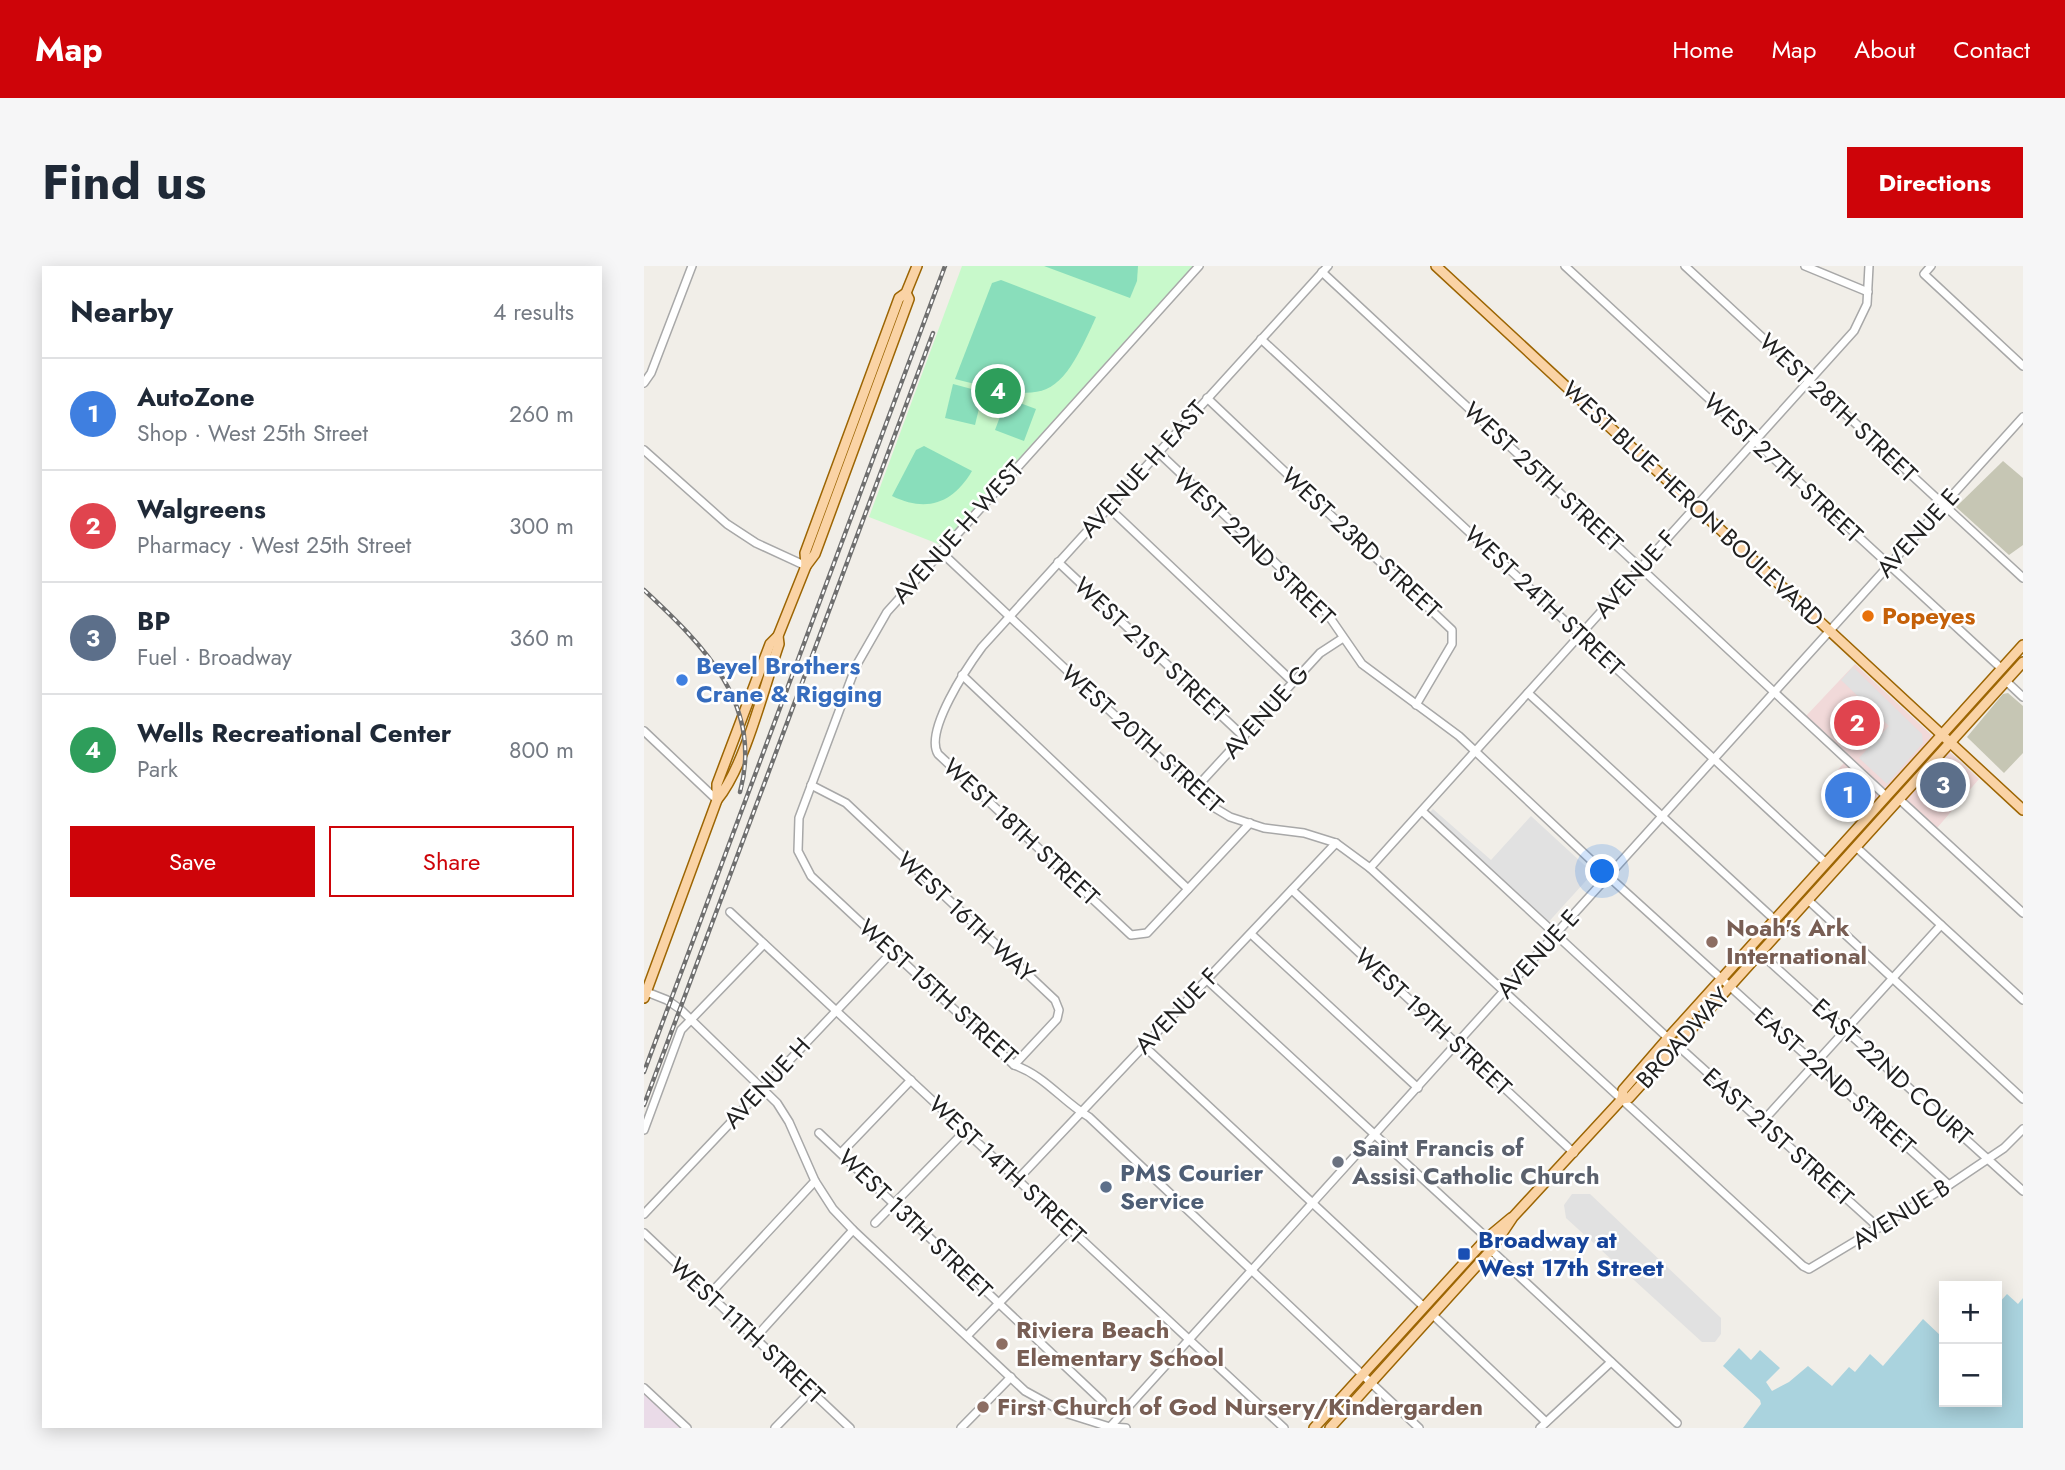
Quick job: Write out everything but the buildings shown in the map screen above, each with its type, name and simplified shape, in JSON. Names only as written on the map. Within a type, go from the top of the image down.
[{"type":"main road","points":[[645,993],[717,800],[718,784],[770,644],[778,636],[806,566],[815,554],[909,299],[905,293],[917,266]]},
{"type":"main road","name":"WEST BLUE HERON BOULEVARD","points":[[1436,266],[2023,810]]},
{"type":"main road","name":"BROADWAY","points":[[1314,1428],[1487,1238],[1513,1217],[1574,1153],[1622,1099],[1623,1090],[1668,1038],[2023,645]]},
{"type":"main road","name":"BROADWAY","points":[[1622,1099],[1629,1098],[2023,662]]},
{"type":"main road","name":"BROADWAY","points":[[1330,1428],[1492,1250],[1513,1217]]},
{"type":"street","points":[[644,383],[651,373],[692,266]]},
{"type":"street","name":"AVENUE H WEST","points":[[797,844],[798,822],[811,785],[865,647],[887,612],[1199,266]]},
{"type":"street","name":"WEST 27TH STREET","points":[[1565,266],[1888,566],[2002,668]]},
{"type":"street","name":"WEST 28TH STREET","points":[[1685,266],[2023,578]]},
{"type":"street","points":[[1805,266],[1868,292]]},
{"type":"street","name":"AVENUE F","points":[[1370,868],[1860,322],[1868,292],[1869,266]]},
{"type":"street","points":[[1931,266],[1924,274],[2023,366]]},
{"type":"street","name":"AVENUE H EAST","points":[[962,675],[1058,562],[1325,269]]},
{"type":"street","name":"WEST 25TH STREET","points":[[1325,269],[1886,796]]},
{"type":"street","name":"WEST 24TH STREET","points":[[1261,339],[1826,863]]},
{"type":"street","name":"WEST 23RD STREET","points":[[1208,398],[1452,630],[1452,644],[1416,705]]},
{"type":"street","name":"AVENUE E","points":[[1111,1428],[1773,691],[2023,417]]},
{"type":"street","points":[[644,450],[727,524],[756,542],[806,566]]},
{"type":"street","name":"WEST 22ND STREET","points":[[1158,452],[1324,610],[1362,664],[1475,751],[1722,978]]},
{"type":"street","points":[[1108,507],[1293,682]]},
{"type":"street","name":"WEST 20TH STREET","points":[[940,551],[1193,791],[1220,811],[1250,823],[1336,842],[1370,868],[1809,1269]]},
{"type":"street","name":"WEST 21ST STREET","points":[[1058,562],[1244,737]]},
{"type":"street","name":"AVENUE G","points":[[1193,791],[1320,653],[1343,638]]},
{"type":"street","points":[[962,675],[1188,889],[1250,823]]},
{"type":"street","name":"WEST 18TH STREET","points":[[962,675],[935,738],[935,750],[1127,932],[1138,936],[1147,933],[1188,889]]},
{"type":"street","points":[[2006,681],[2023,697]]},
{"type":"street","points":[[1528,693],[1775,919]]},
{"type":"street","points":[[644,731],[717,800]]},
{"type":"street","name":"WEST 16TH WAY","points":[[811,785],[846,803],[1055,1000],[1059,1010],[1057,1019],[1014,1065]]},
{"type":"street","points":[[1899,799],[2023,913]]},
{"type":"street","points":[[1422,811],[1668,1038]]},
{"type":"street","name":"AVENUE F","points":[[1018,1180],[1336,842]]},
{"type":"street","name":"WEST 15TH STREET","points":[[797,844],[801,860],[811,876],[1014,1065],[1033,1072],[1082,1113],[1419,1428]]},
{"type":"street","points":[[1856,847],[2023,1000]]},
{"type":"street","name":"WEST 19TH STREET","points":[[1292,890],[1574,1153]]},
{"type":"street","points":[[1808,900],[2023,1099]]},
{"type":"street","name":"WEST 14TH STREET","points":[[730,912],[1283,1428]]},
{"type":"street","points":[[1762,1122],[1941,925]]},
{"type":"street","points":[[1251,933],[1418,1088]]},
{"type":"street","points":[[644,1130],[681,1030],[764,944]]},
{"type":"street","name":"AVENUE H","points":[[644,1214],[892,952]]},
{"type":"street","name":"EAST 22ND COURT","points":[[1760,953],[2023,1191]]},
{"type":"street","name":"EAST 22ND STREET","points":[[1722,978],[1949,1185]]},
{"type":"street","points":[[1207,980],[1487,1238]]},
{"type":"street","name":"WEST 13TH STREET","points":[[645,993],[667,1000],[691,1019],[763,1088],[789,1122],[815,1181],[833,1209],[1011,1377],[1053,1408],[1111,1428],[1126,1428]]},
{"type":"street","name":"EAST 21ST STREET","points":[[1677,1045],[1879,1228]]},
{"type":"street","points":[[1144,1046],[1424,1307]]},
{"type":"street","points":[[841,1153],[911,1080]]},
{"type":"street","name":"AVENUE B","points":[[1809,1269],[1949,1185],[1988,1159],[2023,1129]]},
{"type":"street","points":[[875,1223],[965,1131]]},
{"type":"street","name":"WEST 13TH STREET","points":[[819,1133],[1102,1401]]},
{"type":"street","points":[[709,1294],[815,1181]]},
{"type":"street","points":[[967,1336],[1071,1229]]},
{"type":"street","points":[[755,1338],[853,1230]]},
{"type":"street","name":"WEST 11TH STREET","points":[[644,1233],[850,1428]]},
{"type":"street","points":[[1492,1250],[1677,1423]]},
{"type":"street","points":[[1433,1315],[1546,1422]]},
{"type":"street","points":[[1540,1428],[1611,1362]]},
{"type":"street","points":[[961,1428],[1011,1377]]},
{"type":"street","points":[[644,1388],[687,1428]]},
{"type":"street","points":[[775,1428],[811,1391]]},
{"type":"shaded area","points":[[2003,461],[2023,478],[2023,545],[2009,555],[1956,507]]},
{"type":"shaded area","points":[[1855,664],[1979,779],[1937,828],[1889,785],[1855,822],[1820,790],[1850,756],[1806,716]]},
{"type":"shaded area","points":[[1853,667],[1922,734],[1923,743],[1887,784],[1859,758],[1889,726],[1841,680]]},
{"type":"shaded area","points":[[2008,693],[2023,706],[2023,753],[2004,773],[1967,737],[2003,694]]},
{"type":"shaded area","points":[[1433,809],[1491,860],[1531,816],[1593,873],[1544,927],[1511,900],[1513,898],[1426,816]]},
{"type":"shaded area","points":[[1572,1194],[1590,1194],[1721,1318],[1721,1334],[1715,1342],[1702,1342],[1566,1218],[1564,1205]]},
{"type":"shaded area","points":[[644,1394],[680,1428],[644,1428]]},
{"type":"green space","points":[[962,266],[1193,266],[941,545],[869,517]]},
{"type":"green space","points":[[1044,266],[1138,266],[1137,281],[1130,298]]},
{"type":"green space","points":[[1001,280],[1096,317],[1070,367],[1058,381],[1045,390],[1029,393],[1010,391],[955,379],[992,283]]},
{"type":"green space","points":[[953,384],[983,392],[975,425],[945,418]]},
{"type":"green space","points":[[1007,398],[1036,409],[1024,441],[995,430]]},
{"type":"green space","points":[[924,446],[972,471],[956,491],[938,502],[917,504],[892,496],[916,450]]},
{"type":"water","points":[[2007,1294],[2018,1304],[2023,1298],[2023,1428],[1743,1428],[1761,1404],[1760,1400],[1723,1366],[1739,1348],[1751,1360],[1760,1350],[1780,1368],[1766,1382],[1772,1391],[1789,1382],[1808,1366],[1832,1386],[1849,1367],[1855,1372],[1870,1354],[1883,1366],[1923,1319],[1939,1334],[1939,1407],[2002,1407],[2002,1300]]},
{"type":"railway","points":[[644,1072],[945,266]]},
{"type":"railway","points":[[644,1105],[933,333]]},
{"type":"railway","points":[[644,590],[707,655],[736,704],[743,731],[745,760],[740,792]]},
{"type":"place","name":"Wells Recreational Center","points":[[998,391]]},
{"type":"place","name":"Popeyes","points":[[1868,616]]},
{"type":"place","name":"Beyel Brothers Crane & Rigging","points":[[682,680]]},
{"type":"place","name":"Walgreens","points":[[1857,723]]},
{"type":"place","name":"BP","points":[[1943,785]]},
{"type":"place","name":"AutoZone","points":[[1848,795]]},
{"type":"place","name":"Noah's Ark International","points":[[1712,942]]},
{"type":"place","name":"Saint Francis of Assisi Catholic Church","points":[[1338,1162]]},
{"type":"place","name":"PMS Courier Service","points":[[1106,1187]]},
{"type":"place","name":"Broadway at West 17th Street","points":[[1464,1254]]},
{"type":"place","name":"Riviera Beach Elementary School","points":[[1002,1344]]},
{"type":"place","name":"First Church of God Nursery/Kindergarden","points":[[983,1407]]}]
